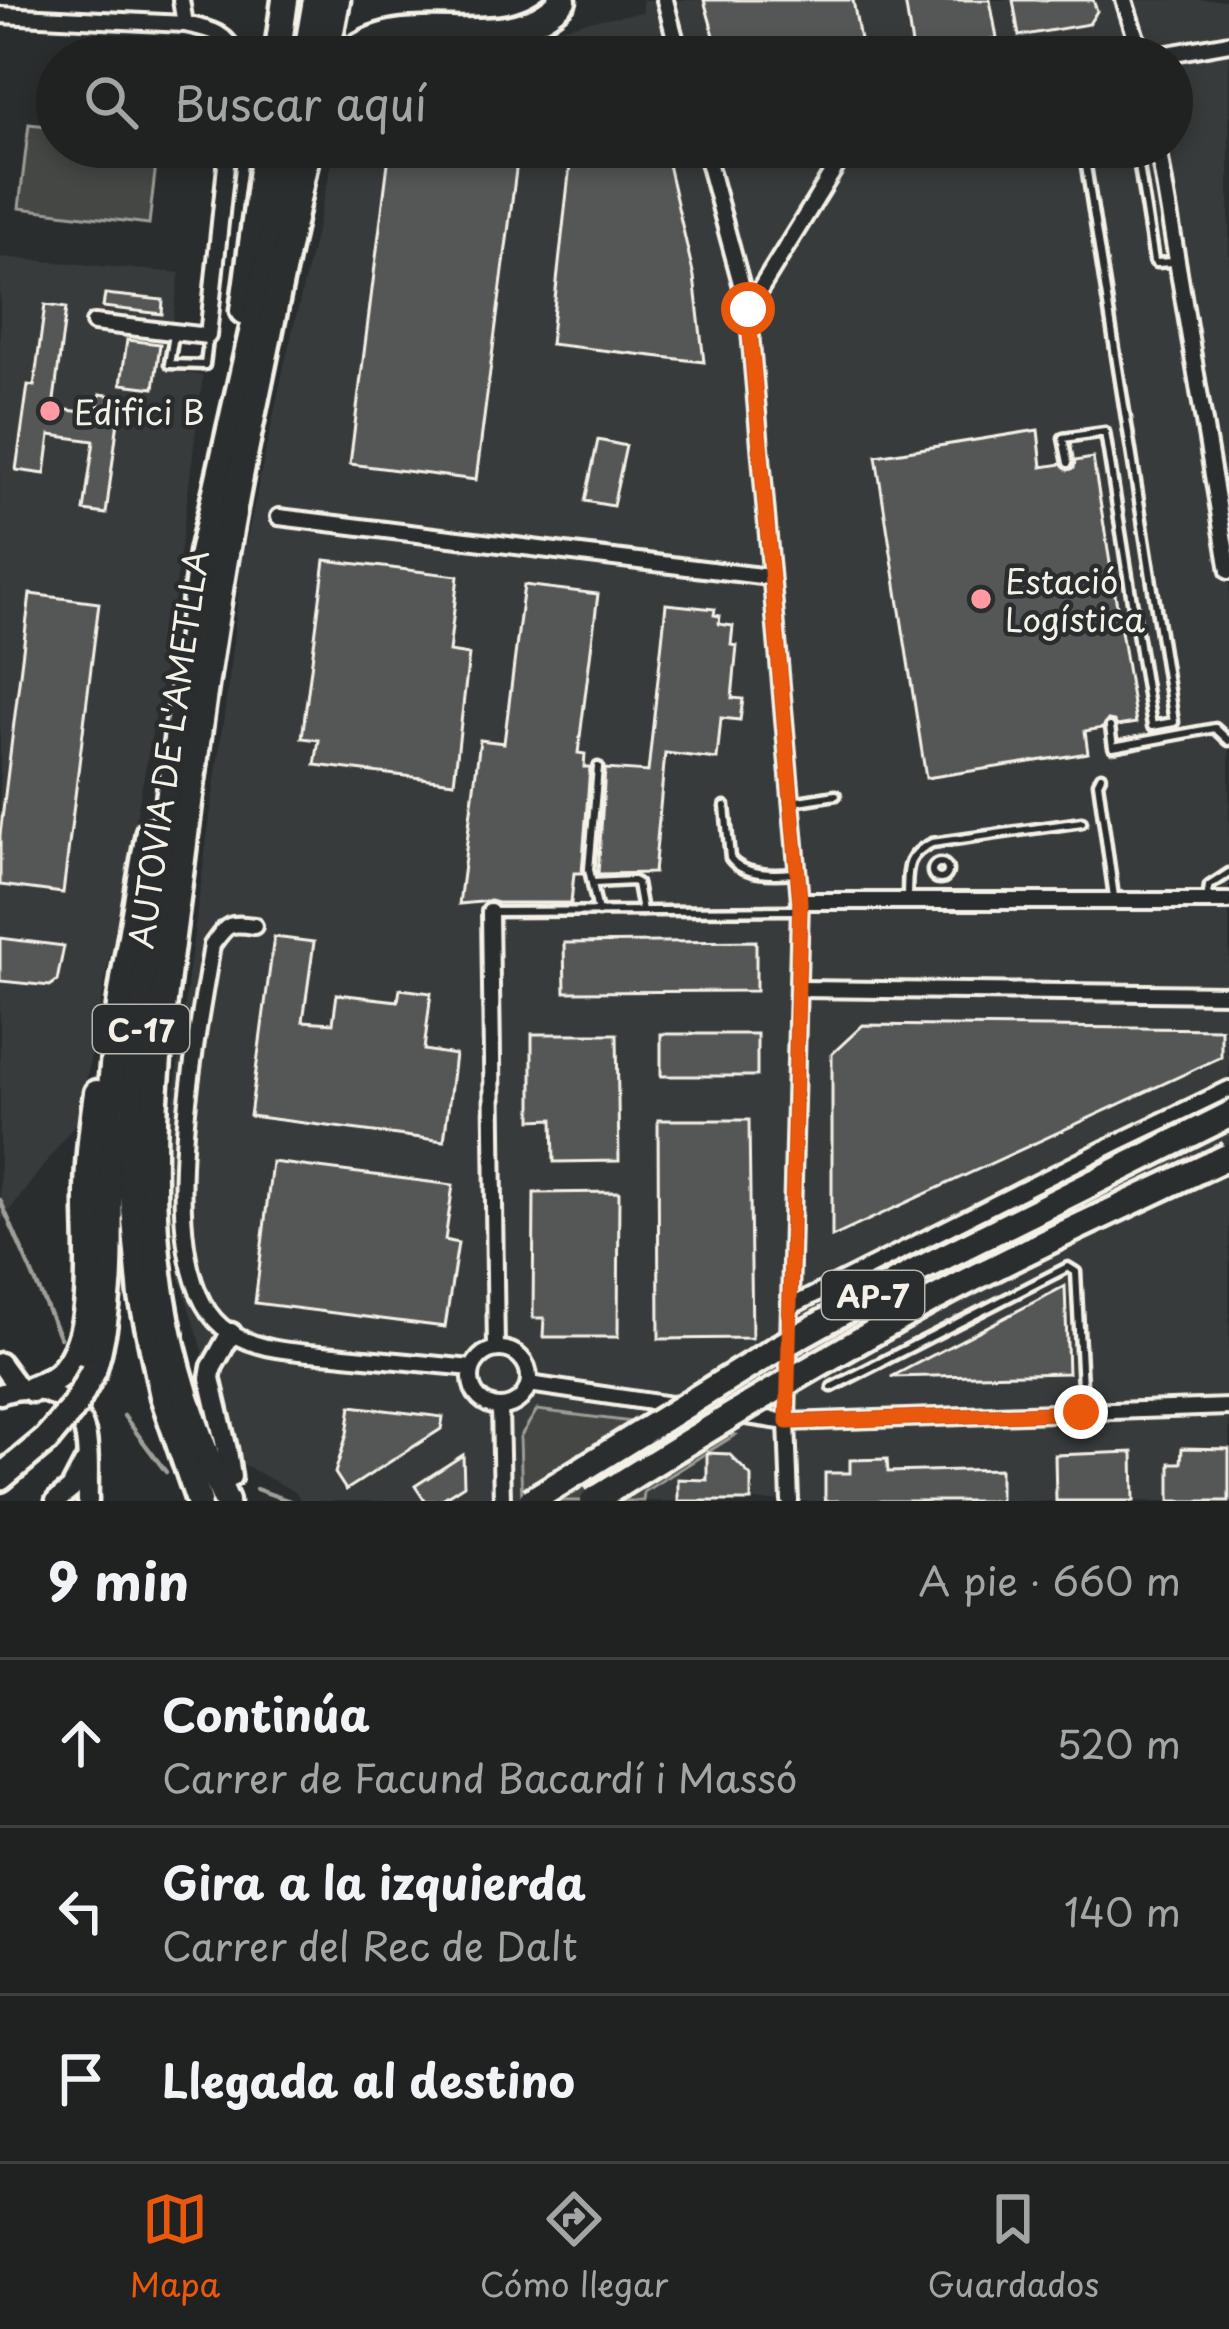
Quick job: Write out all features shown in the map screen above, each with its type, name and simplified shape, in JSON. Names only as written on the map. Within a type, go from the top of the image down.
[{"type":"highway","points":[[280,36],[285,0]]},
{"type":"highway","points":[[310,36],[316,0]]},
{"type":"highway","points":[[330,36],[337,0]]},
{"type":"highway","points":[[362,36],[395,19],[512,24],[542,16],[563,0]]},
{"type":"highway","points":[[436,9],[464,20]]},
{"type":"highway","points":[[250,378],[238,354],[262,168]]},
{"type":"highway","name":"AUTOVIA DE L'AMETLLA","points":[[243,1501],[228,1489],[162,1296],[153,1202],[155,1085],[197,746],[285,168]]},
{"type":"highway","name":"AUTOVIA DE L'AMETLLA","points":[[199,1501],[150,1340],[135,1229],[131,1147],[147,964],[202,553],[303,168]]},
{"type":"highway","points":[[250,378],[297,269],[317,168]]},
{"type":"highway","points":[[0,1478],[62,1422],[93,1371],[102,1341],[111,1271],[113,1050],[186,607],[202,553]]},
{"type":"highway","points":[[17,1391],[56,1378],[67,1367],[86,1313],[92,1129],[102,1057],[120,1004]]},
{"type":"highway","name":"AP-7","points":[[531,1501],[778,1348],[898,1281],[1229,1115]]},
{"type":"highway","name":"AP-7","points":[[593,1501],[743,1407],[935,1299],[1229,1156]]},
{"type":"street","points":[[181,0],[185,24]]},
{"type":"street","points":[[665,0],[674,36]]},
{"type":"street","points":[[1124,0],[1138,36]]},
{"type":"street","points":[[0,14],[185,24],[222,36]]},
{"type":"street","points":[[1193,50],[1229,44]]},
{"type":"street","points":[[94,323],[208,336],[227,168]]},
{"type":"street","points":[[710,168],[748,309],[800,906],[787,1422],[790,1501]]},
{"type":"street","points":[[748,309],[835,168]]},
{"type":"street","points":[[1162,168],[1229,571]]},
{"type":"street","points":[[279,517],[770,577]]},
{"type":"street","points":[[800,906],[907,901],[1229,901]]},
{"type":"street","points":[[490,912],[496,1349]]},
{"type":"street","points":[[254,926],[227,925],[212,945],[183,1142],[186,1256],[191,1278],[214,1320],[231,1334],[274,1349],[472,1368]]},
{"type":"street","points":[[799,989],[1229,994]]},
{"type":"street","points":[[790,1307],[1229,1089]]},
{"type":"street","points":[[228,1489],[227,1450],[210,1378],[231,1334]]},
{"type":"street","points":[[496,1349],[510,1350],[521,1358],[529,1384],[519,1401],[500,1408],[476,1396],[470,1383],[477,1359],[496,1349]]},
{"type":"street","points":[[0,1363],[17,1391],[50,1393],[72,1409],[85,1432],[88,1501]]},
{"type":"street","points":[[529,1384],[787,1422],[1229,1407]]},
{"type":"street","points":[[500,1408],[502,1501]]},
{"type":"street","points":[[56,1501],[78,1480],[86,1460]]},
{"type":"lane","points":[[1068,463],[1063,438],[1105,431],[1152,726],[1174,722],[1086,168]]},
{"type":"lane","points":[[1139,168],[1154,261],[1177,261]]},
{"type":"lane","points":[[174,334],[169,364],[205,365],[208,336]]},
{"type":"lane","points":[[1110,727],[1113,747],[1215,728],[1229,741]]},
{"type":"lane","points":[[598,766],[589,869],[598,912]]},
{"type":"lane","points":[[1101,776],[1098,782],[1114,901]]},
{"type":"lane","points":[[791,802],[836,795]]},
{"type":"lane","points":[[725,806],[730,858],[738,868],[773,875],[798,873]]},
{"type":"lane","points":[[907,901],[912,856],[932,843],[1082,822]]},
{"type":"lane","points":[[1206,901],[1208,886],[1229,873]]},
{"type":"lane","points":[[592,883],[638,883],[642,911]]},
{"type":"lane","points":[[490,912],[800,906]]},
{"type":"lane","points":[[832,1387],[1067,1267],[1076,1272],[1081,1412]]},
{"type":"shaded area","points":[[642,0],[1229,0],[1229,1501],[301,1501],[295,1492],[237,1461],[179,1276],[167,1155],[241,565],[331,168],[1193,168],[1193,36],[482,36],[535,34],[643,12]]},
{"type":"shaded area","points":[[29,124],[36,125],[36,168],[156,168],[149,224],[19,208]]},
{"type":"shaded area","points":[[0,257],[180,273],[165,369],[203,376],[167,654],[79,1119],[0,1223]]},
{"type":"shaded area","points":[[537,1410],[735,1435],[644,1492],[643,1501],[522,1501],[520,1437]]},
{"type":"building","points":[[704,0],[853,0],[859,36],[714,36]]},
{"type":"building","points":[[905,0],[990,0],[997,36],[911,36]]},
{"type":"building","points":[[1013,0],[1093,0],[1097,11],[1089,24],[1019,36]]},
{"type":"building","points":[[387,168],[516,168],[476,480],[350,464]]},
{"type":"building","points":[[570,168],[669,168],[694,277],[704,362],[550,344]]},
{"type":"building","points":[[105,294],[163,300],[162,314],[103,307]]},
{"type":"building","name":"Edifici B","points":[[45,305],[66,308],[53,408],[97,414],[100,394],[121,397],[106,514],[84,511],[94,441],[50,435],[45,474],[16,470]]},
{"type":"building","points":[[127,340],[160,344],[154,388],[121,384]]},
{"type":"building","name":"Estació Logística","points":[[1038,430],[1042,467],[1061,464],[1068,470],[1075,461],[1093,458],[1136,723],[1117,726],[1108,720],[1103,728],[1085,731],[1088,753],[926,778],[876,456]]},
{"type":"building","points":[[598,440],[626,446],[613,506],[585,501]]},
{"type":"building","points":[[325,560],[458,576],[449,652],[469,655],[454,782],[315,765],[319,740],[302,738]]},
{"type":"building","points":[[524,585],[598,594],[578,753],[585,754],[584,767],[590,767],[582,873],[574,873],[571,903],[459,904],[480,740],[504,743]]},
{"type":"building","points":[[30,594],[99,603],[63,893],[0,885],[0,835]]},
{"type":"building","points":[[666,604],[715,609],[719,624],[733,626],[731,645],[737,646],[732,698],[743,699],[740,720],[721,718],[717,759],[665,753],[654,873],[598,874],[605,769],[648,772]]},
{"type":"building","points":[[274,937],[314,942],[303,1021],[333,1023],[337,994],[398,1001],[400,989],[431,993],[424,1050],[455,1055],[444,1141],[250,1116]]},
{"type":"building","points":[[0,938],[64,946],[57,981],[50,986],[0,981]]},
{"type":"building","points":[[756,941],[756,991],[565,992],[564,943]]},
{"type":"building","points":[[863,1025],[1221,1029],[1221,1057],[832,1237],[832,1054]]},
{"type":"building","points":[[532,1034],[617,1034],[619,1161],[554,1162],[553,1119],[532,1120]]},
{"type":"building","points":[[661,1034],[757,1034],[757,1076],[661,1076]]},
{"type":"building","points":[[658,1120],[749,1120],[752,1338],[659,1339]]},
{"type":"building","points":[[272,1162],[453,1185],[445,1240],[458,1243],[445,1327],[255,1303]]},
{"type":"building","points":[[619,1192],[618,1337],[543,1337],[544,1318],[533,1318],[534,1193]]},
{"type":"building","points":[[1065,1286],[1068,1373],[891,1377]]},
{"type":"building","points":[[351,1406],[443,1417],[441,1429],[346,1490],[335,1473]]},
{"type":"building","points":[[1182,1448],[1229,1449],[1229,1501],[1170,1501],[1170,1463],[1181,1463]]},
{"type":"building","points":[[1133,1452],[1134,1501],[1056,1501],[1055,1455]]},
{"type":"building","points":[[707,1453],[729,1454],[751,1476],[751,1501],[678,1501],[678,1479],[707,1480]]},
{"type":"building","points":[[463,1455],[464,1485],[439,1501],[425,1501],[415,1486]]},
{"type":"building","points":[[887,1459],[888,1472],[1000,1469],[1000,1501],[825,1501],[825,1473],[850,1473],[850,1460]]},
{"type":"waterway","points":[[0,1200],[60,1338]]},
{"type":"waterway","points":[[124,1416],[166,1472]]},
{"type":"waterway","points":[[256,1489],[290,1501]]},
{"type":"place","name":"Edifici B","points":[[50,411]]},
{"type":"place","name":"Estació Logística","points":[[981,599]]},
{"type":"route","points":[[748,309],[800,901],[787,1422],[1081,1412]]}]
